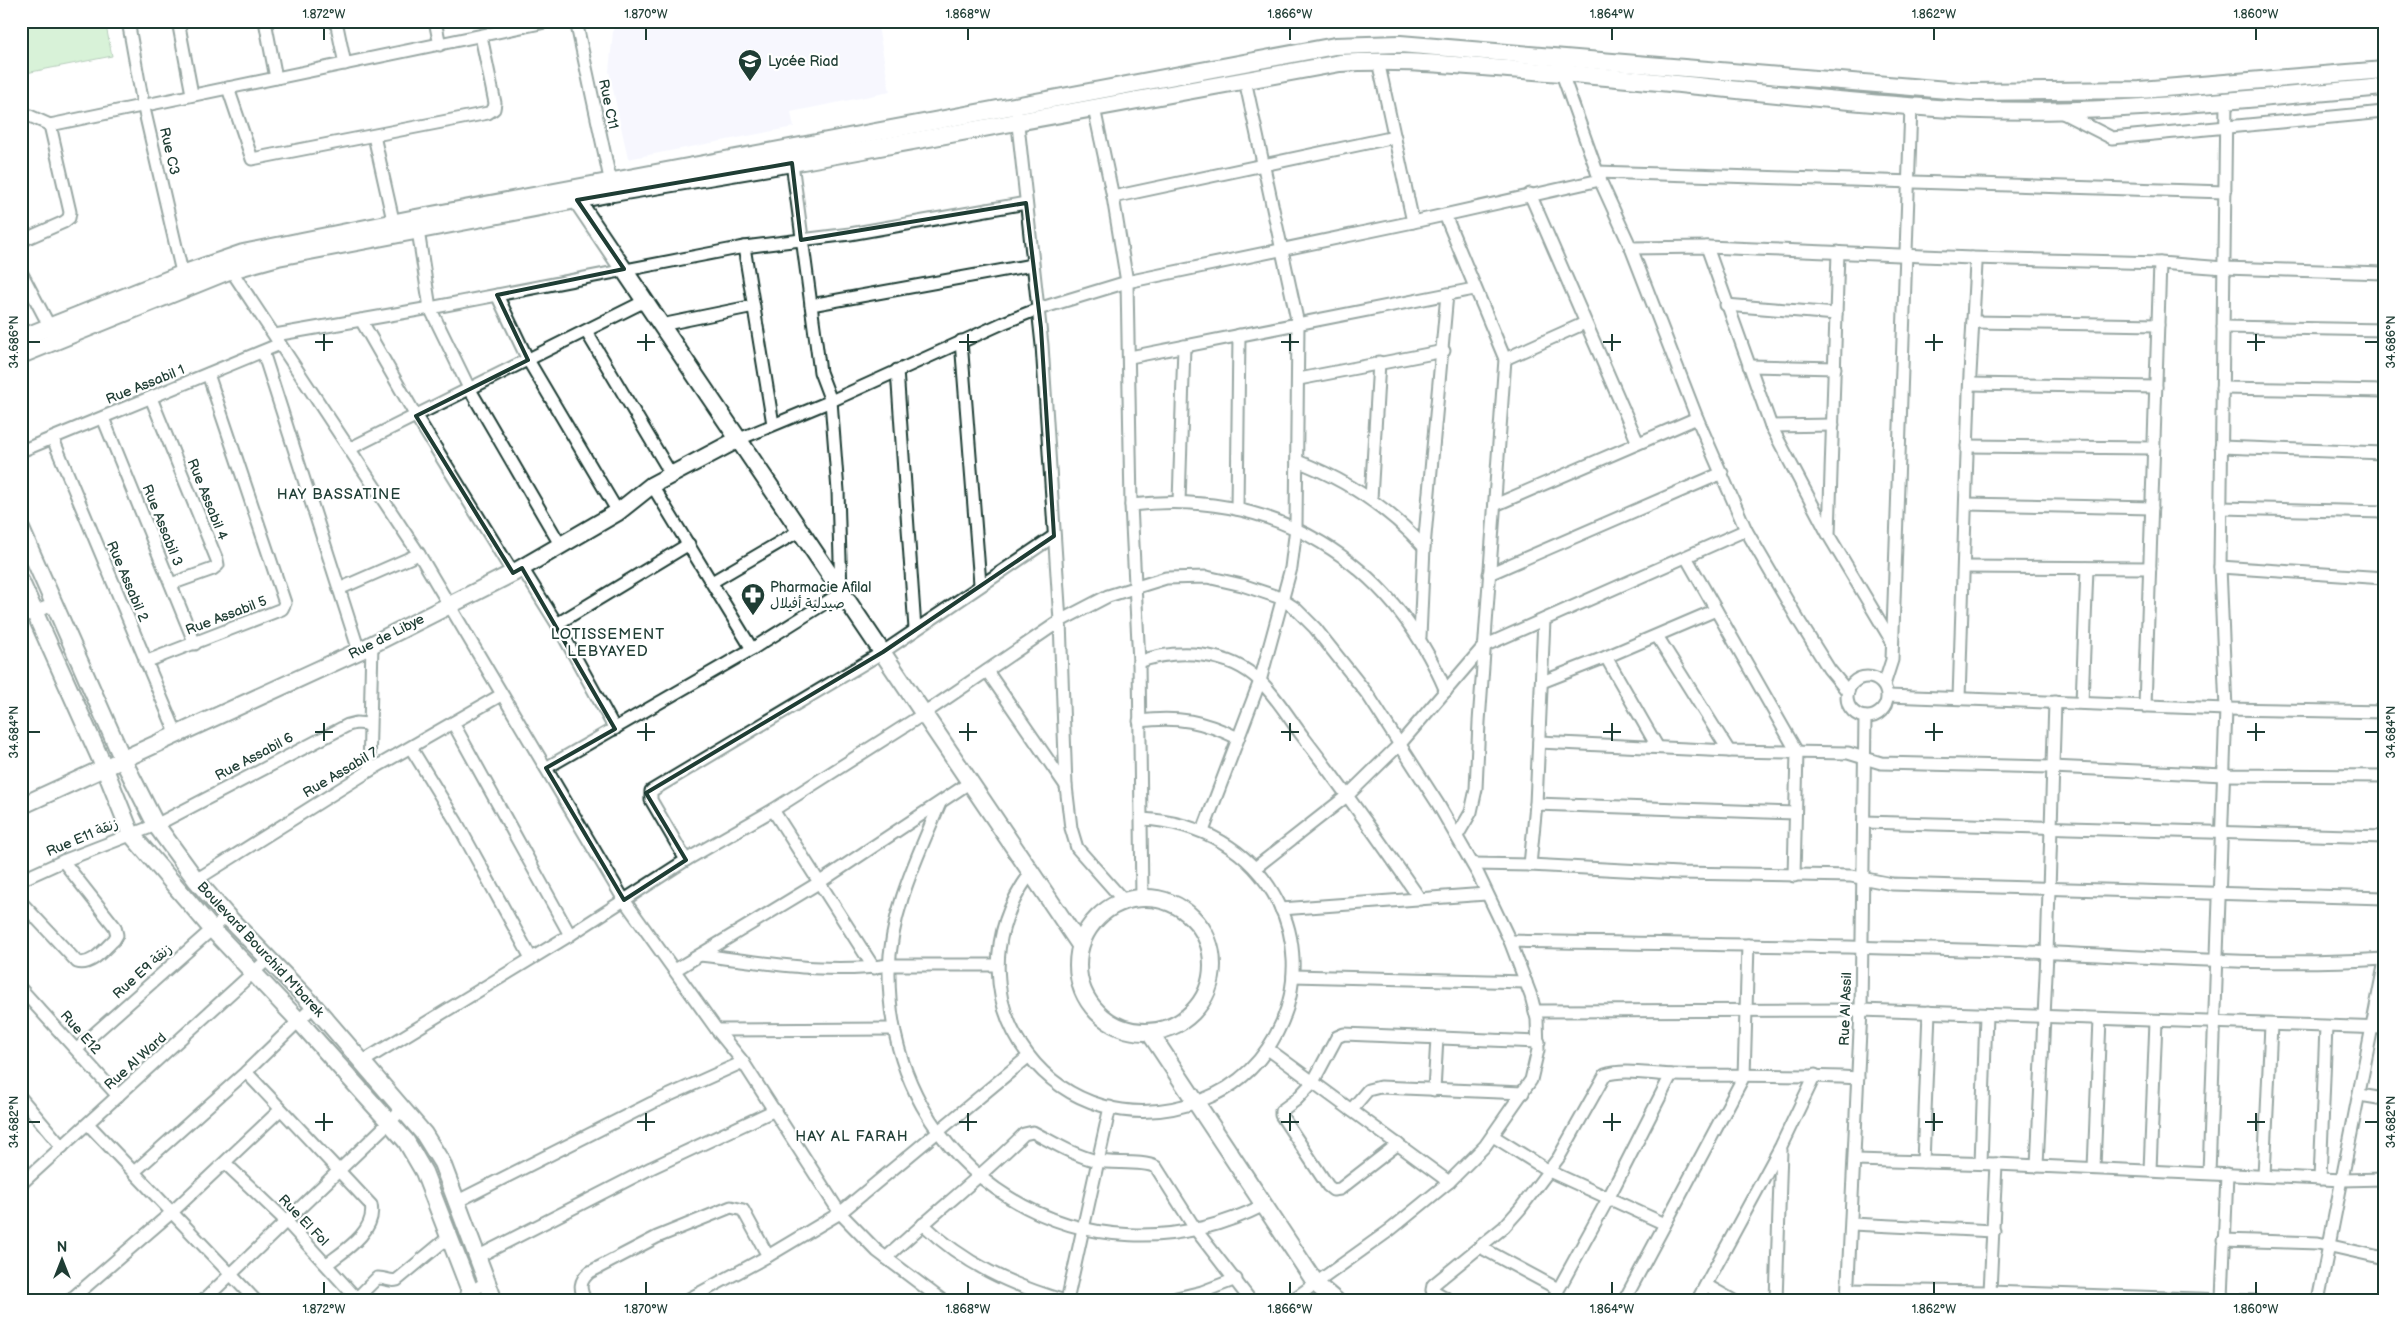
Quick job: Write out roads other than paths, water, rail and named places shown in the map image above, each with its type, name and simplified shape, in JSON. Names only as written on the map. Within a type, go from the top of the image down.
[{"type":"main road","points":[[21,354],[53,334],[227,264],[394,228],[1016,112],[1356,44],[1400,44],[1911,106],[1981,110],[2142,108],[2384,87]]},
{"type":"main road","points":[[611,187],[792,163],[1016,112],[1094,108],[1340,63],[1378,61],[1559,64],[1936,91],[1989,93],[2140,90],[2384,70]]},
{"type":"main road","points":[[573,195],[737,440],[883,652],[922,715],[1080,945]]},
{"type":"main road","points":[[21,338],[53,334]]},
{"type":"main road","name":"Rue de Libye","points":[[21,806],[365,647],[518,570],[618,512],[652,485],[737,440]]},
{"type":"main road","name":"Boulevard Bourchid M'barek","points":[[21,529],[123,760],[156,825],[196,880],[227,916],[314,1006],[404,1109],[437,1154],[458,1201],[494,1301]]},
{"type":"main road","name":"Boulevard Bourchid M'barek","points":[[21,582],[28,615],[104,769],[131,834],[212,930],[299,1021],[406,1141],[421,1167],[450,1236],[468,1298]]},
{"type":"main road","points":[[1142,898],[1158,899],[1173,904],[1192,917],[1206,936],[1213,965],[1209,988],[1198,1008],[1180,1023],[1166,1030],[1150,1032],[1137,1032],[1105,1020],[1090,1005],[1079,980],[1078,967],[1080,945],[1099,916],[1124,901],[1142,898]]},
{"type":"main road","points":[[1150,1032],[1317,1284],[1336,1301]]},
{"type":"street","name":"Rue C3","points":[[128,21],[143,104],[184,281]]},
{"type":"street","points":[[178,21],[192,94]]},
{"type":"street","points":[[265,21],[276,78]]},
{"type":"street","points":[[336,21],[345,64]]},
{"type":"street","points":[[435,21],[440,45]]},
{"type":"street","points":[[21,112],[50,125],[143,104],[440,45],[550,21]]},
{"type":"street","name":"Rue C11","points":[[576,21],[611,187]]},
{"type":"street","points":[[228,88],[252,160],[488,113],[494,109],[495,103],[481,36]]},
{"type":"street","points":[[1378,61],[1413,222]]},
{"type":"street","points":[[1559,64],[1598,176],[1632,248],[1697,418],[1746,530],[1814,645],[1833,675],[1848,692]]},
{"type":"street","points":[[1203,831],[1260,681],[1291,568],[1296,528],[1298,324],[1265,165],[1245,80]]},
{"type":"street","points":[[2209,1174],[2215,960],[2226,709],[2220,567],[2226,101]]},
{"type":"street","points":[[1911,106],[1909,183],[1904,255],[1891,668],[1886,691],[1885,707],[1880,713],[1865,717],[1857,714],[1851,708],[1847,700],[1848,692],[1855,681],[1864,677],[1876,679],[1886,691],[1959,698],[2226,709],[2384,712]]},
{"type":"street","points":[[1094,108],[1113,197],[1127,282],[1142,819],[1142,898]]},
{"type":"street","points":[[2058,110],[2112,138],[2384,112]]},
{"type":"street","points":[[1016,112],[1038,309],[1060,620],[1066,786],[1071,828],[1077,848],[1124,901]]},
{"type":"street","points":[[21,241],[69,218],[70,212],[50,125]]},
{"type":"street","points":[[374,136],[394,228]]},
{"type":"street","points":[[1113,197],[1395,137]]},
{"type":"street","points":[[546,768],[752,649],[841,593],[838,491],[831,400],[820,372],[792,163]]},
{"type":"street","points":[[737,440],[1038,309],[1127,282],[1445,215],[1598,176],[2225,192]]},
{"type":"street","points":[[1530,194],[1638,443]]},
{"type":"street","name":"Rue Assabil 1","points":[[21,451],[263,352],[278,339],[361,320],[744,247],[917,223],[1026,203]]},
{"type":"street","points":[[1445,215],[1474,289],[1505,359],[1484,646],[1476,789],[1471,812],[1457,836]]},
{"type":"street","points":[[417,224],[430,308],[470,388],[561,546]]},
{"type":"street","points":[[744,247],[773,424]]},
{"type":"street","points":[[1632,248],[1707,247],[1972,258],[2160,262],[2224,268],[2384,273]]},
{"type":"street","points":[[1707,247],[1770,426],[1829,536],[1891,640]]},
{"type":"street","points":[[1829,536],[1838,252]]},
{"type":"street","points":[[1959,698],[1976,264],[1972,258]]},
{"type":"street","points":[[2145,706],[2160,262]]},
{"type":"street","points":[[227,264],[351,448],[419,554],[624,900],[717,1030],[743,1062],[840,1213],[856,1231],[886,1258],[943,1301]]},
{"type":"street","points":[[811,305],[1032,265]]},
{"type":"street","points":[[21,272],[53,334]]},
{"type":"street","points":[[1130,357],[1474,289]]},
{"type":"street","points":[[496,294],[528,360],[618,512]]},
{"type":"street","points":[[1420,637],[1424,547],[1448,294]]},
{"type":"street","points":[[351,448],[645,301]]},
{"type":"street","points":[[1726,305],[1836,314]]},
{"type":"street","points":[[661,326],[754,306]]},
{"type":"street","points":[[361,320],[416,416],[518,570],[557,624],[615,729]]},
{"type":"street","points":[[1973,322],[2158,325]]},
{"type":"street","points":[[1505,359],[1585,323]]},
{"type":"street","points":[[2223,327],[2384,330]]},
{"type":"street","points":[[586,331],[671,474]]},
{"type":"street","points":[[1237,509],[1239,335]]},
{"type":"street","points":[[961,341],[980,584]]},
{"type":"street","points":[[1179,502],[1184,346]]},
{"type":"street","points":[[1298,379],[1444,351]]},
{"type":"street","points":[[263,352],[339,589],[365,647],[369,724],[369,771]]},
{"type":"street","points":[[1370,499],[1379,362]]},
{"type":"street","points":[[1749,366],[1835,368]]},
{"type":"street","points":[[896,370],[915,628]]},
{"type":"street","name":"Rue Assabil 5","points":[[145,662],[282,610],[285,603],[208,374]]},
{"type":"street","points":[[1970,384],[2156,388]]},
{"type":"street","points":[[2222,388],[2384,391]]},
{"type":"street","name":"Rue Assabil 4","points":[[151,398],[218,565],[171,584]]},
{"type":"street","name":"Rue Assabil 3","points":[[103,418],[195,644]]},
{"type":"street","points":[[1495,505],[1697,418]]},
{"type":"street","points":[[1770,426],[1833,425]]},
{"type":"street","name":"Rue Assabil 2","points":[[52,439],[177,735]]},
{"type":"street","points":[[1968,446],[2154,448]]},
{"type":"street","points":[[2222,447],[2384,453]]},
{"type":"street","points":[[1297,461],[1335,478],[1370,499],[1399,521],[1424,547]]},
{"type":"street","points":[[1489,574],[1722,473]]},
{"type":"street","points":[[652,485],[752,649]]},
{"type":"street","points":[[1132,505],[1179,502],[1237,509],[1296,528],[1328,546],[1359,569],[1387,595],[1420,637],[1446,690]]},
{"type":"street","points":[[1966,504],[2152,508]]},
{"type":"street","points":[[2221,508],[2384,512]]},
{"type":"street","points":[[712,582],[799,530]]},
{"type":"street","points":[[1255,868],[1348,795],[1400,744],[1484,646],[1746,530]]},
{"type":"street","points":[[686,860],[651,800],[651,791],[883,652],[915,628],[1054,536]]},
{"type":"street","points":[[557,624],[689,544]]},
{"type":"street","points":[[339,589],[419,554]]},
{"type":"street","points":[[1686,557],[1797,752],[1794,876]]},
{"type":"street","points":[[1964,567],[2150,568]]},
{"type":"street","points":[[2220,567],[2384,578]]},
{"type":"street","points":[[2082,703],[2087,568]]},
{"type":"street","points":[[362,1062],[570,935],[686,860],[773,810],[922,715],[1060,620],[1108,596],[1136,586],[1173,577],[1207,577],[1250,586],[1282,599],[1299,611],[1368,695],[1400,744],[1473,864],[1510,941],[1537,1011],[1539,1042],[1533,1074],[1524,1093],[1493,1136],[1449,1182],[1390,1230],[1291,1301]]},
{"type":"street","points":[[28,615],[55,604]]},
{"type":"street","points":[[1542,682],[1716,610]]},
{"type":"street","points":[[1530,865],[1536,804],[1544,620]]},
{"type":"street","points":[[1657,636],[1729,751]]},
{"type":"street","points":[[1138,662],[1167,654],[1203,654],[1227,662],[1260,681],[1348,795],[1420,899]]},
{"type":"street","points":[[1606,657],[1657,746]]},
{"type":"street","points":[[987,671],[1066,786]]},
{"type":"street","name":"Rue Assabil 7","points":[[196,880],[369,771],[502,695]]},
{"type":"street","points":[[2036,1166],[2048,953],[2055,702]]},
{"type":"street","name":"Rue Al Assil","points":[[1848,1295],[1861,1010],[1865,717]]},
{"type":"street","points":[[1139,720],[1165,718],[1190,720],[1216,727],[1238,738]]},
{"type":"street","name":"Rue Assabil 6","points":[[156,825],[343,728],[356,723],[369,724]]},
{"type":"street","points":[[453,723],[570,935]]},
{"type":"street","points":[[1539,742],[1657,746],[1729,751],[1848,754],[1880,763],[2052,766],[2224,774],[2384,776]]},
{"type":"street","points":[[411,748],[457,823],[531,958]]},
{"type":"street","points":[[675,970],[820,882],[969,784]]},
{"type":"street","points":[[940,803],[896,915],[890,965],[894,1029],[911,1083],[939,1132],[959,1156],[981,1177],[1024,1206],[1050,1218],[1084,1229],[1136,1235],[1163,1235],[1224,1223],[1264,1205]]},
{"type":"street","points":[[1536,804],[1795,813]]},
{"type":"street","points":[[773,810],[874,968]]},
{"type":"street","points":[[1030,874],[1012,901],[1006,916],[998,947],[997,964],[1002,1005],[1021,1044],[1029,1056],[1048,1076],[1071,1092],[1110,1107],[1149,1112],[1198,1102],[1233,1085],[1252,1069],[1268,1049],[1285,1014],[1293,976],[1292,949],[1282,909],[1270,888],[1255,868],[1231,847],[1203,831],[1173,822],[1142,819]]},
{"type":"street","points":[[1864,822],[2384,837]]},
{"type":"street","name":"Rue E11 زنقة","points":[[21,880],[63,861],[156,825]]},
{"type":"street","points":[[21,902],[77,962],[84,964],[114,940],[117,931],[108,917],[63,861]]},
{"type":"street","points":[[1473,864],[1864,878],[1883,883],[2384,898]]},
{"type":"street","points":[[1282,909],[1486,894]]},
{"type":"street","name":"Rue E9 زنقة","points":[[77,1049],[227,916]]},
{"type":"street","points":[[1510,941],[1862,946],[2215,960],[2347,961],[2384,959]]},
{"type":"street","points":[[1624,1301],[1744,1076],[1748,1010],[1748,945]]},
{"type":"street","points":[[700,955],[810,968],[997,964]]},
{"type":"street","name":"Rue Al Ward","points":[[21,1184],[268,959]]},
{"type":"street","points":[[2318,1301],[2384,966]]},
{"type":"street","points":[[1293,976],[1526,982]]},
{"type":"street","name":"Rue E12","points":[[21,989],[118,1096]]},
{"type":"street","points":[[134,1172],[246,1072],[314,1006]]},
{"type":"street","points":[[1537,1011],[1861,1010],[2213,1024],[2384,1028]]},
{"type":"street","points":[[1923,1162],[1929,1012]]},
{"type":"street","points":[[1981,1163],[1986,1015]]},
{"type":"street","points":[[2094,1168],[2100,1019]]},
{"type":"street","points":[[2150,1170],[2156,1022]]},
{"type":"street","points":[[2264,1176],[2271,1025]]},
{"type":"street","points":[[2320,1178],[2326,1027]]},
{"type":"street","points":[[717,1030],[894,1029]]},
{"type":"street","points":[[1398,1144],[1340,1189],[1336,1190],[1330,1188],[1280,1114],[1312,1082],[1326,1060],[1334,1039],[1340,1035],[1539,1042]]},
{"type":"street","points":[[1434,1090],[1436,1038]]},
{"type":"street","points":[[1268,1049],[1449,1182]]},
{"type":"street","points":[[685,1301],[704,1296],[840,1213],[1029,1056]]},
{"type":"street","points":[[458,1201],[652,1103],[743,1062]]},
{"type":"street","points":[[246,1072],[371,1205],[372,1214],[369,1223],[358,1238],[327,1264]]},
{"type":"street","points":[[1451,1301],[1432,1290],[1433,1285],[1504,1227],[1549,1170],[1580,1122],[1605,1075],[1615,1073],[1744,1076],[1816,1075],[1858,1078]]},
{"type":"street","points":[[1552,1301],[1608,1199],[1671,1075]]},
{"type":"street","points":[[1697,1301],[1781,1146],[1816,1075]]},
{"type":"street","points":[[1351,1110],[1365,1093],[1372,1088],[1524,1093]]},
{"type":"street","points":[[2360,1095],[2384,1099]]},
{"type":"street","points":[[21,1098],[62,1147]]},
{"type":"street","points":[[923,1224],[951,1249],[993,1275],[1028,1290],[1066,1301],[1084,1229],[1110,1107]]},
{"type":"street","points":[[203,1301],[404,1109]]},
{"type":"street","points":[[69,1301],[171,1213],[280,1110]]},
{"type":"street","points":[[479,1256],[651,1168],[775,1110]]},
{"type":"street","points":[[88,1124],[256,1301]]},
{"type":"street","points":[[886,1258],[923,1224],[981,1177],[1028,1132],[1033,1132],[1070,1152],[1098,1161],[1156,1167],[1196,1230],[1236,1279],[1251,1301]]},
{"type":"street","points":[[1493,1136],[1549,1170],[1665,1224]]},
{"type":"street","points":[[1776,1301],[1781,1146]]},
{"type":"street","points":[[1855,1160],[1981,1163],[2342,1180],[2384,1179]]},
{"type":"street","name":"Rue El Fol","points":[[225,1162],[287,1222],[327,1264],[357,1300]]},
{"type":"street","points":[[1990,1292],[1996,1164]]},
{"type":"street","points":[[2222,1299],[2227,1174]]},
{"type":"street","points":[[586,1301],[581,1293],[580,1284],[582,1279],[590,1272],[657,1237],[731,1207],[736,1206],[743,1210],[768,1256]]},
{"type":"street","points":[[1852,1224],[1994,1231]]},
{"type":"street","points":[[357,1300],[377,1278],[383,1277],[391,1281],[401,1277],[450,1236]]},
{"type":"street","points":[[2223,1240],[2318,1243],[2384,1258]]},
{"type":"street","points":[[1480,1246],[1558,1289]]},
{"type":"street","points":[[1164,1301],[1196,1293],[1236,1279]]},
{"type":"street","points":[[468,1298],[487,1282]]},
{"type":"street","points":[[1706,1285],[1734,1301]]},
{"type":"street","points":[[1848,1295],[1970,1296],[1990,1292],[2026,1297],[2256,1301]]},
{"type":"place","name":"Lycée Riad","points":[[750,82]]},
{"type":"place","name":"Pharmacie Afilal صيدلية أفيلال","points":[[753,616]]},
{"type":"district","name":"HAY BASSATINE","points":[[339,494]]},
{"type":"district","name":"LOTISSEMENT LEBYAYED","points":[[608,642]]},
{"type":"district","name":"HAY AL FARAH","points":[[852,1136]]}]
